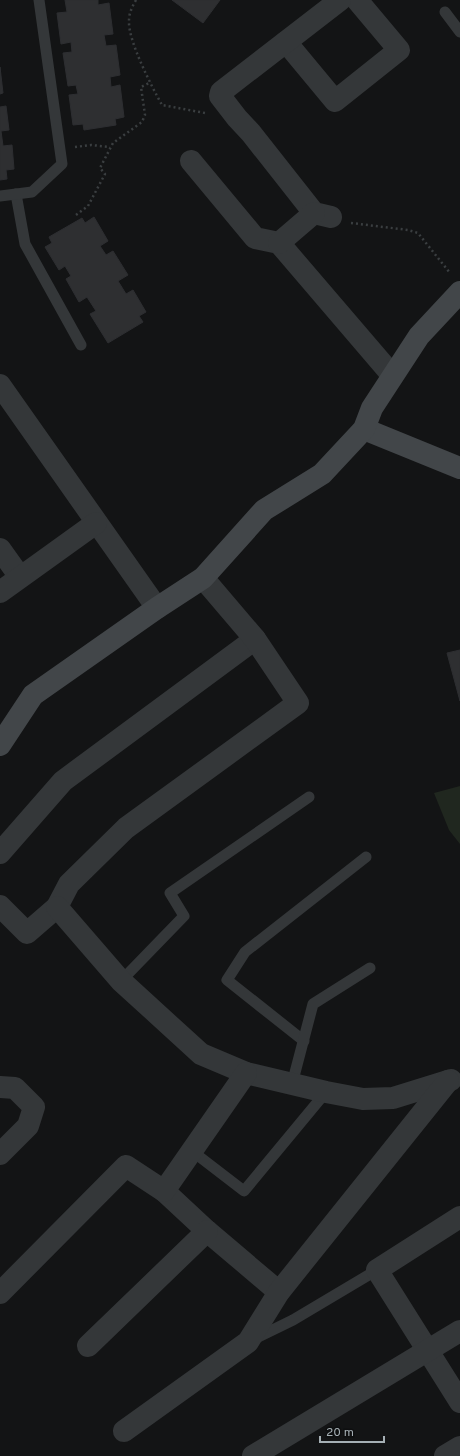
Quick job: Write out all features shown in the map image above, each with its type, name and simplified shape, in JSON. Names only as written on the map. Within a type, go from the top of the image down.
[{"type":"street","points":[[279,243],[322,215],[237,118],[220,96],[222,92],[340,0]]},
{"type":"street","points":[[286,42],[335,101],[399,50],[357,0]]},
{"type":"street","points":[[191,161],[255,238],[279,243],[392,375]]},
{"type":"street","points":[[0,745],[33,695],[157,608],[203,578],[264,510],[322,474],[364,429],[372,408],[392,375],[455,283]]},
{"type":"street","points":[[0,385],[96,524],[157,608]]},
{"type":"street","points":[[364,429],[460,468]]},
{"type":"street","points":[[0,592],[96,524]]},
{"type":"street","points":[[0,549],[20,577]]},
{"type":"street","points":[[0,906],[27,933],[57,908],[69,884],[126,828],[298,703],[255,639],[203,578]]},
{"type":"street","points":[[0,853],[63,781],[255,639]]},
{"type":"street","points":[[57,908],[121,981],[201,1054],[246,1073],[363,1099],[393,1098],[454,1077]]},
{"type":"street","points":[[164,1191],[246,1073]]},
{"type":"street","points":[[124,1431],[248,1342],[279,1292],[454,1077]]},
{"type":"street","points":[[0,1087],[15,1088],[34,1107],[28,1126],[0,1154]]},
{"type":"street","points":[[0,1293],[126,1166],[164,1191],[207,1231],[279,1292]]},
{"type":"street","points":[[460,1217],[377,1270],[460,1402]]},
{"type":"street","points":[[88,1346],[207,1231]]},
{"type":"street","points":[[253,1456],[460,1331]]},
{"type":"street","points":[[445,1456],[460,1447]]},
{"type":"lane","points":[[0,196],[32,192],[62,164],[39,0]]},
{"type":"lane","points":[[445,12],[460,32]]},
{"type":"lane","points":[[16,194],[25,244],[81,345]]},
{"type":"lane","points":[[121,981],[184,916],[170,893],[309,797]]},
{"type":"lane","points":[[304,1040],[227,980],[245,952],[366,857]]},
{"type":"lane","points":[[292,1084],[314,1004],[370,968]]},
{"type":"lane","points":[[192,1151],[244,1190],[326,1092]]},
{"type":"lane","points":[[248,1342],[292,1320],[377,1270]]},
{"type":"path","points":[[136,0],[132,8],[129,21],[130,36],[162,105],[237,118]]},
{"type":"path","points":[[76,215],[88,206],[105,174],[100,168],[113,143],[142,122],[145,115],[141,87],[151,82]]},
{"type":"path","points":[[60,149],[91,145],[110,148]]},
{"type":"path","points":[[322,215],[350,223],[408,230],[418,233],[455,283]]},
{"type":"shaded area","points":[[460,786],[460,844],[449,830],[434,793]]},
{"type":"building","points":[[65,0],[98,0],[98,5],[109,3],[113,34],[104,35],[106,46],[116,45],[120,75],[110,77],[111,87],[120,85],[124,117],[115,119],[116,125],[84,130],[83,124],[73,125],[69,95],[78,94],[76,85],[68,86],[63,53],[72,52],[71,42],[61,44],[57,13],[67,12]]},
{"type":"building","points":[[172,0],[220,0],[203,23]]},
{"type":"building","points":[[0,67],[3,93],[0,94]]},
{"type":"building","points":[[6,106],[9,130],[1,131],[3,146],[12,145],[14,169],[6,170],[7,179],[0,180],[0,107]]},
{"type":"building","points":[[94,217],[108,241],[100,246],[106,255],[113,251],[128,275],[118,281],[126,294],[133,290],[146,312],[139,316],[143,322],[108,343],[90,314],[96,311],[87,297],[79,302],[66,279],[71,276],[65,266],[59,270],[45,247],[52,243],[49,237],[82,218],[85,223]]},
{"type":"building","points":[[460,650],[460,701],[447,653]]}]
